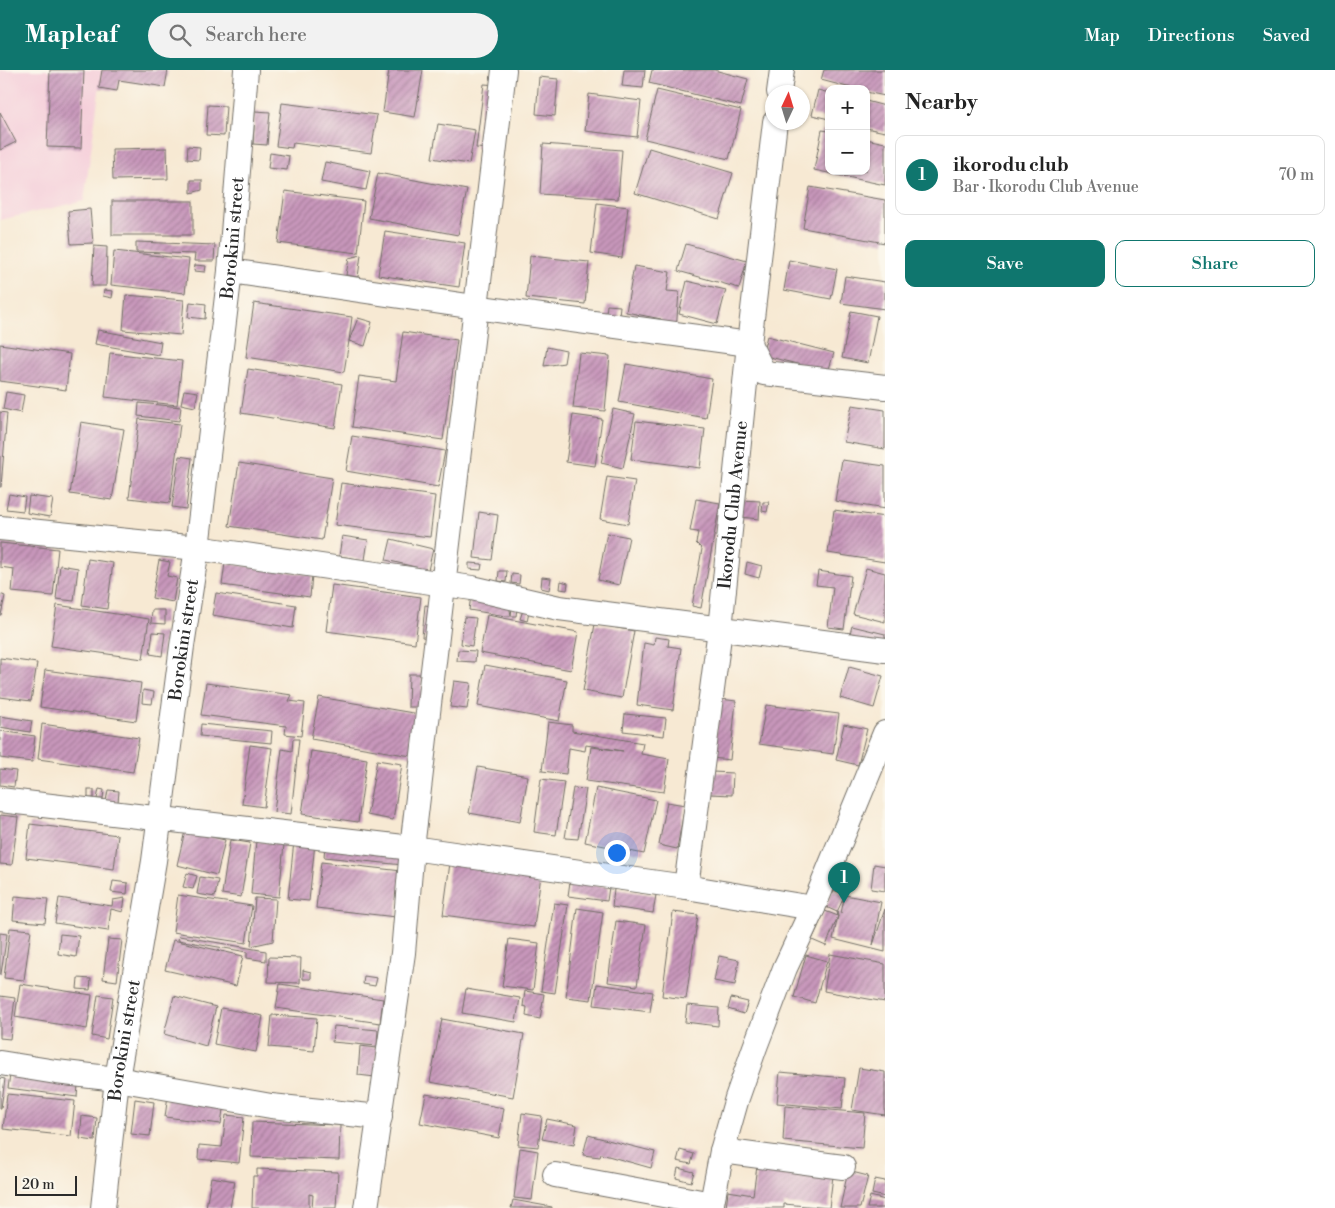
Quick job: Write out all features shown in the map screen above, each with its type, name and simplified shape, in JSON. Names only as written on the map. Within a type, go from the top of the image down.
[{"type":"street","name":"Borokini street","points":[[104,1208],[118,1079],[160,820],[182,646],[197,548],[230,271],[246,70]]},
{"type":"street","points":[[366,1208],[402,953],[442,584],[504,70]]},
{"type":"street","points":[[780,85],[782,70]]},
{"type":"street","name":"Ikorodu Club Avenue","points":[[686,887],[720,629],[749,344],[774,130]]},
{"type":"street","points":[[230,271],[475,307],[749,344],[764,373],[885,387]]},
{"type":"street","points":[[0,528],[197,548],[483,590],[559,608],[885,650]]},
{"type":"street","points":[[555,1174],[711,1206],[722,1151],[737,1098],[755,1047],[785,968],[813,908],[885,734]]},
{"type":"street","points":[[0,800],[412,848],[686,887],[813,908]]},
{"type":"street","points":[[0,1063],[118,1079],[271,1106],[380,1116]]},
{"type":"street","points":[[722,1151],[843,1166]]},
{"type":"shaded area","points":[[0,70],[102,70],[84,201],[0,220]]},
{"type":"building","points":[[50,70],[84,70],[81,148],[47,147]]},
{"type":"building","points":[[102,70],[168,70],[165,87],[119,80],[117,91],[99,88]]},
{"type":"building","points":[[389,70],[423,70],[415,117],[383,112]]},
{"type":"building","points":[[624,70],[645,70],[643,88],[622,86]]},
{"type":"building","points":[[652,70],[714,70],[748,79],[741,106],[649,83]]},
{"type":"building","points":[[824,70],[885,70],[885,96],[870,93],[870,85],[840,85],[821,80]]},
{"type":"building","points":[[539,77],[558,79],[555,116],[536,114]]},
{"type":"building","points":[[484,84],[498,85],[490,149],[476,148]]},
{"type":"building","points":[[657,90],[741,110],[729,159],[645,139]]},
{"type":"building","points":[[818,90],[825,92],[825,118],[812,115]]},
{"type":"building","points":[[589,94],[641,101],[637,137],[585,131]]},
{"type":"building","points":[[870,102],[885,106],[885,132],[870,129]]},
{"type":"building","points":[[282,103],[377,115],[371,153],[293,143],[292,148],[276,146]]},
{"type":"building","points":[[208,105],[226,106],[224,136],[206,135]]},
{"type":"building","points":[[255,111],[270,112],[267,145],[253,144]]},
{"type":"building","points":[[0,112],[16,142],[0,150]]},
{"type":"building","points":[[438,124],[475,130],[469,164],[432,158]]},
{"type":"building","points":[[822,130],[825,130],[825,172],[814,170]]},
{"type":"building","points":[[870,140],[885,143],[885,185],[838,175],[870,175]]},
{"type":"building","points":[[543,144],[622,150],[618,199],[540,194]]},
{"type":"building","points":[[188,146],[200,147],[199,160],[187,159]]},
{"type":"building","points":[[167,148],[168,179],[113,180],[112,149]]},
{"type":"building","points":[[649,148],[733,173],[719,219],[635,193]]},
{"type":"building","points":[[270,153],[289,156],[287,170],[268,168]]},
{"type":"building","points":[[325,162],[370,171],[366,190],[321,182]]},
{"type":"building","points":[[378,173],[467,190],[458,235],[369,218]]},
{"type":"building","points":[[191,180],[202,180],[202,190],[191,193]]},
{"type":"building","points":[[810,187],[885,200],[885,243],[803,228]]},
{"type":"building","points":[[285,191],[364,201],[358,253],[278,243]]},
{"type":"building","points":[[112,201],[193,201],[193,235],[112,235]]},
{"type":"building","points":[[597,203],[628,207],[622,258],[591,253]]},
{"type":"building","points":[[90,209],[93,243],[71,244],[68,211]]},
{"type":"building","points":[[385,231],[465,243],[459,287],[378,275]]},
{"type":"building","points":[[136,242],[215,245],[214,261],[194,261],[195,254],[136,252]]},
{"type":"building","points":[[686,244],[747,261],[739,288],[678,271]]},
{"type":"building","points":[[94,246],[107,247],[106,286],[92,286]]},
{"type":"building","points":[[114,251],[189,259],[185,293],[111,285]]},
{"type":"building","points":[[361,255],[358,277],[346,275],[349,258]]},
{"type":"building","points":[[530,256],[589,262],[585,304],[526,298]]},
{"type":"building","points":[[789,260],[837,269],[831,299],[784,290]]},
{"type":"building","points":[[195,265],[206,266],[205,272],[194,271]]},
{"type":"building","points":[[634,266],[670,272],[667,291],[679,292],[676,331],[660,329],[661,319],[626,312]]},
{"type":"building","points":[[845,276],[885,282],[885,309],[841,303]]},
{"type":"building","points":[[687,281],[726,290],[717,324],[679,314]]},
{"type":"building","points":[[104,290],[113,291],[112,298],[103,296]]},
{"type":"building","points":[[126,295],[184,300],[181,335],[123,330]]},
{"type":"building","points":[[190,302],[206,304],[205,319],[188,317]]},
{"type":"building","points":[[254,303],[352,317],[344,372],[246,357]]},
{"type":"building","points":[[607,305],[620,306],[618,324],[605,322]]},
{"type":"building","points":[[851,311],[877,316],[868,363],[842,358]]},
{"type":"building","points":[[358,318],[372,322],[365,346],[349,341]]},
{"type":"building","points":[[98,330],[161,342],[159,355],[95,344]]},
{"type":"building","points":[[403,332],[457,340],[443,440],[352,427],[359,376],[396,381]]},
{"type":"building","points":[[767,336],[834,353],[828,372],[762,355]]},
{"type":"building","points":[[0,344],[70,354],[66,390],[0,381]]},
{"type":"building","points":[[547,347],[566,351],[564,363],[544,366]]},
{"type":"building","points":[[110,353],[182,361],[177,405],[105,397]]},
{"type":"building","points":[[579,353],[610,356],[605,411],[573,408]]},
{"type":"building","points":[[626,364],[712,379],[706,418],[619,402]]},
{"type":"building","points":[[248,369],[342,384],[335,428],[241,413]]},
{"type":"building","points":[[184,390],[198,392],[195,407],[181,404]]},
{"type":"building","points":[[6,392],[24,395],[21,413],[3,409]]},
{"type":"building","points":[[139,403],[181,407],[179,421],[138,416]]},
{"type":"building","points":[[852,405],[885,410],[885,449],[844,442]]},
{"type":"building","points":[[613,409],[635,414],[623,468],[601,463]]},
{"type":"building","points":[[0,412],[7,413],[1,487],[0,487]]},
{"type":"building","points":[[573,415],[602,419],[595,466],[566,462]]},
{"type":"building","points":[[139,419],[180,424],[170,503],[129,498]]},
{"type":"building","points":[[636,421],[705,429],[700,468],[631,459]]},
{"type":"building","points":[[81,422],[124,429],[112,500],[70,494]]},
{"type":"building","points":[[352,436],[445,451],[438,487],[346,471]]},
{"type":"building","points":[[179,456],[192,458],[186,509],[172,507]]},
{"type":"building","points":[[842,460],[885,466],[885,509],[835,501]]},
{"type":"building","points":[[239,463],[332,478],[322,540],[229,526]]},
{"type":"building","points":[[607,477],[635,481],[628,524],[600,519]]},
{"type":"building","points":[[341,483],[435,496],[430,537],[335,525]]},
{"type":"building","points":[[9,494],[25,497],[23,511],[6,509]]},
{"type":"building","points":[[29,496],[53,499],[50,517],[27,513]]},
{"type":"building","points":[[696,499],[720,503],[701,608],[692,606],[702,549],[696,543],[698,532],[690,531]]},
{"type":"building","points":[[741,500],[760,501],[759,519],[740,517]]},
{"type":"building","points":[[763,502],[769,502],[767,512],[762,511]]},
{"type":"building","points":[[834,510],[885,517],[885,562],[828,553]]},
{"type":"building","points":[[479,512],[498,515],[492,560],[474,558]]},
{"type":"building","points":[[607,533],[629,537],[619,585],[598,580]]},
{"type":"building","points":[[342,536],[368,540],[365,560],[339,556]]},
{"type":"building","points":[[391,539],[433,549],[428,570],[386,560]]},
{"type":"building","points":[[0,543],[58,549],[53,596],[12,592],[14,569],[0,567]]},
{"type":"building","points":[[88,559],[113,563],[107,609],[82,605]]},
{"type":"building","points":[[159,560],[170,562],[167,576],[177,578],[173,602],[152,598]]},
{"type":"building","points":[[747,562],[762,566],[759,578],[745,574]]},
{"type":"building","points":[[225,563],[312,575],[310,597],[222,585]]},
{"type":"building","points":[[469,563],[482,564],[481,570],[469,569]]},
{"type":"building","points":[[60,565],[78,568],[74,601],[56,599]]},
{"type":"building","points":[[866,568],[885,573],[885,622],[853,614]]},
{"type":"building","points":[[499,571],[507,571],[506,582],[498,581]]},
{"type":"building","points":[[818,571],[851,576],[844,629],[828,627],[833,587],[816,585]]},
{"type":"building","points":[[512,574],[520,575],[519,584],[511,583]]},
{"type":"building","points":[[542,577],[551,578],[549,590],[541,588]]},
{"type":"building","points":[[561,581],[568,583],[567,590],[560,589]]},
{"type":"building","points":[[332,585],[421,597],[415,643],[326,631]]},
{"type":"building","points":[[472,588],[508,601],[511,615],[512,608],[517,608],[516,616],[469,610]]},
{"type":"building","points":[[216,593],[296,605],[293,628],[212,615]]},
{"type":"building","points":[[0,594],[5,596],[1,615],[0,615]]},
{"type":"building","points":[[57,605],[149,619],[143,659],[51,646]]},
{"type":"building","points":[[425,605],[437,607],[433,638],[422,637]]},
{"type":"building","points":[[152,610],[165,610],[165,624],[151,623]]},
{"type":"building","points":[[523,610],[529,611],[527,621],[520,619]]},
{"type":"building","points":[[487,615],[578,632],[571,670],[480,653]]},
{"type":"building","points":[[464,617],[476,618],[472,646],[461,644]]},
{"type":"building","points":[[595,624],[634,631],[622,698],[583,691]]},
{"type":"building","points":[[852,626],[885,634],[885,650],[848,641]]},
{"type":"building","points":[[153,632],[165,633],[162,656],[150,654]]},
{"type":"building","points":[[655,637],[669,639],[668,646],[681,648],[673,710],[637,705],[644,643],[654,645]]},
{"type":"building","points":[[458,650],[476,651],[475,662],[457,661]]},
{"type":"building","points":[[0,658],[37,663],[31,701],[0,697]]},
{"type":"building","points":[[485,665],[567,680],[559,721],[478,706]]},
{"type":"building","points":[[849,667],[883,676],[874,708],[840,698]]},
{"type":"building","points":[[45,670],[141,683],[136,721],[40,707]]},
{"type":"building","points":[[409,674],[422,674],[422,707],[408,707]]},
{"type":"building","points":[[454,681],[471,683],[467,709],[450,707]]},
{"type":"building","points":[[206,683],[292,695],[289,701],[305,703],[301,736],[285,734],[286,726],[201,715]]},
{"type":"building","points":[[143,690],[154,692],[152,704],[142,703]]},
{"type":"building","points":[[319,697],[419,714],[411,756],[311,739]]},
{"type":"building","points":[[721,699],[736,701],[730,760],[712,758]]},
{"type":"building","points":[[766,705],[839,714],[833,754],[759,744]]},
{"type":"building","points":[[625,714],[666,718],[664,736],[623,731]]},
{"type":"building","points":[[0,716],[32,721],[30,732],[0,727]]},
{"type":"building","points":[[548,722],[572,725],[572,731],[643,743],[641,754],[669,759],[664,792],[586,781],[591,747],[623,751],[586,745],[585,751],[569,748],[566,774],[542,771]]},
{"type":"building","points":[[42,724],[139,738],[133,772],[38,759]]},
{"type":"building","points":[[201,724],[272,731],[271,743],[200,736]]},
{"type":"building","points":[[844,724],[867,729],[858,765],[836,760]]},
{"type":"building","points":[[0,731],[35,736],[32,762],[0,758]]},
{"type":"building","points":[[293,739],[299,739],[291,814],[274,812],[282,749],[292,751]]},
{"type":"building","points":[[250,745],[272,748],[264,807],[242,804]]},
{"type":"building","points":[[311,751],[367,759],[358,822],[302,814]]},
{"type":"building","points":[[377,760],[402,764],[393,820],[367,815]]},
{"type":"building","points":[[478,767],[528,776],[520,822],[469,813]]},
{"type":"building","points":[[0,769],[16,771],[14,787],[0,785]]},
{"type":"building","points":[[712,772],[733,773],[732,795],[710,794]]},
{"type":"building","points":[[541,779],[564,782],[556,835],[534,832]]},
{"type":"building","points":[[573,788],[586,789],[578,839],[565,838]]},
{"type":"building","points":[[596,788],[656,800],[644,854],[585,842]]},
{"type":"building","points":[[99,789],[104,790],[103,799],[97,799]]},
{"type":"building","points":[[88,790],[94,790],[94,798],[88,798]]},
{"type":"building","points":[[108,790],[119,791],[118,802],[106,801]]},
{"type":"building","points":[[667,802],[685,805],[677,849],[659,845]]},
{"type":"building","points":[[0,815],[18,817],[12,865],[0,864]]},
{"type":"building","points":[[30,824],[118,835],[114,869],[26,858]]},
{"type":"building","points":[[185,831],[225,840],[217,875],[177,865]]},
{"type":"building","points":[[230,840],[250,843],[241,897],[222,894]]},
{"type":"building","points":[[256,841],[284,844],[279,897],[251,894]]},
{"type":"building","points":[[294,841],[315,843],[309,901],[288,899]]},
{"type":"building","points":[[325,845],[404,853],[403,865],[324,857]]},
{"type":"building","points":[[321,862],[402,871],[396,917],[316,908]]},
{"type":"building","points":[[450,863],[541,875],[534,927],[443,915]]},
{"type":"building","points":[[874,864],[885,866],[885,891],[871,889]]},
{"type":"building","points":[[187,873],[197,876],[193,889],[183,887]]},
{"type":"building","points":[[200,877],[218,880],[215,897],[197,894]]},
{"type":"building","points":[[113,881],[128,883],[127,894],[111,892]]},
{"type":"building","points":[[570,882],[609,887],[607,901],[568,896]]},
{"type":"building","points":[[614,889],[656,895],[653,913],[612,907]]},
{"type":"building","points":[[833,890],[845,895],[837,912],[826,907]]},
{"type":"building","points":[[178,895],[252,906],[246,943],[173,932]]},
{"type":"building","points":[[845,895],[881,902],[873,945],[885,909],[885,952],[833,939],[838,916],[837,912],[841,913]]},
{"type":"building","points":[[15,896],[48,899],[45,923],[13,920]]},
{"type":"building","points":[[59,898],[112,906],[113,900],[125,898],[123,912],[111,909],[108,931],[55,923]]},
{"type":"building","points":[[255,898],[276,899],[273,941],[251,946]]},
{"type":"building","points":[[554,903],[568,905],[555,993],[541,991]]},
{"type":"building","points":[[577,908],[603,912],[591,1000],[566,997]]},
{"type":"building","points":[[825,911],[838,916],[826,946],[812,940]]},
{"type":"building","points":[[673,912],[698,915],[686,999],[662,996]]},
{"type":"building","points":[[616,921],[646,925],[637,986],[608,982]]},
{"type":"building","points":[[10,928],[31,930],[24,980],[4,978]]},
{"type":"building","points":[[0,933],[7,934],[1,974],[0,974]]},
{"type":"building","points":[[60,934],[79,936],[76,957],[58,954]]},
{"type":"building","points":[[179,936],[266,951],[266,961],[247,958],[247,952],[178,940]]},
{"type":"building","points":[[108,939],[122,940],[117,981],[103,979]]},
{"type":"building","points":[[509,939],[539,943],[533,990],[502,986]]},
{"type":"building","points":[[173,940],[243,956],[236,986],[165,970]]},
{"type":"building","points":[[830,954],[885,964],[885,1002],[824,991]]},
{"type":"building","points":[[806,955],[827,961],[815,1003],[794,997]]},
{"type":"building","points":[[719,956],[739,960],[735,985],[714,981]]},
{"type":"building","points":[[269,957],[301,958],[300,983],[268,982]]},
{"type":"building","points":[[303,970],[311,972],[311,979],[303,979]]},
{"type":"building","points":[[364,976],[377,978],[375,986],[363,984]]},
{"type":"building","points":[[78,978],[91,979],[90,990],[77,989]]},
{"type":"building","points":[[20,984],[92,995],[87,1029],[15,1017]]},
{"type":"building","points":[[280,984],[383,999],[380,1023],[276,1008]]},
{"type":"building","points":[[597,984],[653,992],[650,1012],[594,1005]]},
{"type":"building","points":[[466,989],[520,998],[516,1022],[462,1013]]},
{"type":"building","points":[[525,991],[544,994],[540,1019],[526,1016],[527,1007],[523,1006]]},
{"type":"building","points":[[98,995],[113,997],[107,1039],[92,1036]]},
{"type":"building","points":[[0,996],[15,998],[10,1039],[0,1038]]},
{"type":"building","points":[[174,996],[216,1007],[206,1046],[164,1034]]},
{"type":"building","points":[[731,998],[748,1002],[744,1014],[728,1009]]},
{"type":"building","points":[[687,1005],[719,1008],[718,1026],[685,1022]]},
{"type":"building","points":[[221,1008],[263,1016],[256,1052],[214,1044]]},
{"type":"building","points":[[272,1015],[317,1018],[314,1051],[269,1047]]},
{"type":"building","points":[[442,1019],[524,1034],[513,1097],[430,1082]]},
{"type":"building","points":[[334,1026],[378,1030],[377,1046],[332,1042]]},
{"type":"building","points":[[360,1046],[377,1048],[375,1077],[358,1075]]},
{"type":"building","points":[[859,1068],[885,1072],[885,1115],[852,1110]]},
{"type":"building","points":[[780,1072],[845,1078],[842,1109],[777,1103]]},
{"type":"building","points":[[10,1075],[78,1084],[77,1097],[8,1088]]},
{"type":"building","points":[[0,1078],[5,1079],[1,1108],[0,1108]]},
{"type":"building","points":[[7,1094],[75,1101],[71,1136],[3,1129]]},
{"type":"building","points":[[426,1094],[504,1108],[499,1138],[420,1123]]},
{"type":"building","points":[[168,1095],[224,1102],[221,1124],[165,1117]]},
{"type":"building","points":[[135,1099],[154,1102],[150,1136],[131,1134]]},
{"type":"building","points":[[785,1106],[865,1113],[862,1148],[783,1141]]},
{"type":"building","points":[[522,1113],[542,1116],[538,1147],[518,1145]]},
{"type":"building","points":[[226,1115],[244,1117],[239,1163],[198,1159],[199,1145],[222,1147]]},
{"type":"building","points":[[82,1116],[97,1118],[95,1141],[80,1139]]},
{"type":"building","points":[[547,1119],[577,1125],[574,1145],[542,1139]]},
{"type":"building","points":[[252,1122],[340,1125],[339,1160],[251,1157]]},
{"type":"building","points":[[588,1135],[655,1152],[651,1168],[601,1154],[600,1157],[583,1155]]},
{"type":"building","points":[[520,1148],[538,1151],[532,1200],[514,1198]]},
{"type":"building","points":[[680,1150],[694,1154],[691,1164],[677,1161]]},
{"type":"building","points":[[757,1166],[833,1176],[829,1208],[784,1204],[784,1208],[726,1208],[728,1191],[753,1195]]},
{"type":"building","points":[[678,1168],[694,1172],[691,1182],[676,1178]]},
{"type":"building","points":[[257,1169],[338,1172],[336,1208],[312,1208],[313,1195],[309,1194],[309,1208],[252,1208],[253,1176],[257,1176]]},
{"type":"building","points":[[848,1171],[868,1176],[860,1208],[840,1208]]},
{"type":"building","points":[[211,1177],[235,1181],[230,1208],[206,1208]]},
{"type":"building","points":[[875,1179],[885,1181],[885,1197],[872,1194]]},
{"type":"building","points":[[870,1196],[885,1200],[885,1208],[867,1208]]},
{"type":"building","points":[[513,1200],[552,1207],[552,1208],[511,1208]]},
{"type":"place","name":"ikorodu club","points":[[844,903]]}]
